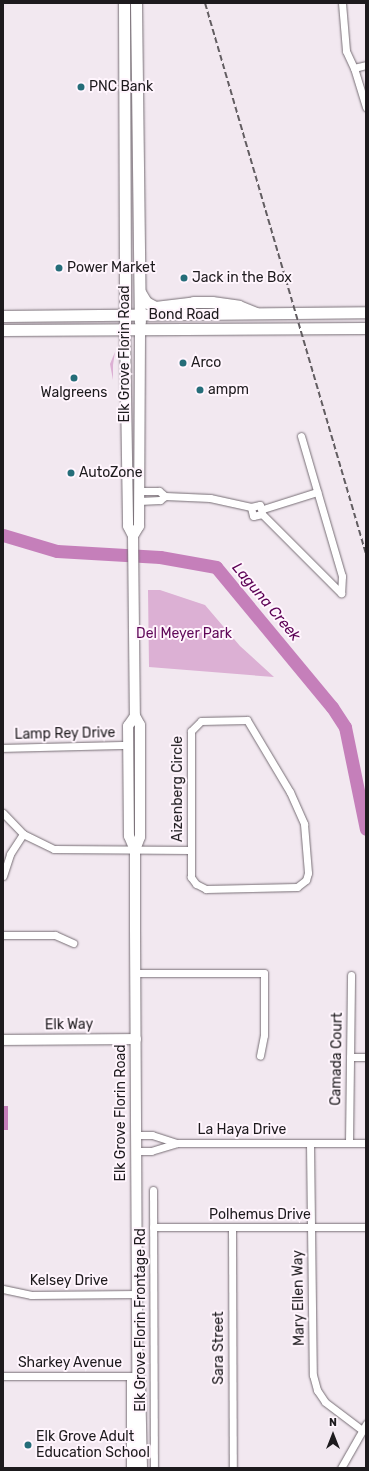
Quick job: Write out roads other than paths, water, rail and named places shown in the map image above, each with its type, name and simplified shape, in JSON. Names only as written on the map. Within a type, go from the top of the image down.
[{"type":"main road","name":"Elk Grove Florin Road","points":[[124,3],[124,316],[128,526],[133,536],[135,716],[140,725],[140,837],[135,850],[137,1294],[136,1376],[132,1381],[132,1468]]},
{"type":"main road","name":"Elk Grove Florin Road","points":[[133,536],[139,526],[140,292],[136,3]]},
{"type":"main road","points":[[124,68],[131,88],[132,107],[138,112]]},
{"type":"main road","points":[[125,132],[130,134],[132,148],[138,157]]},
{"type":"main road","points":[[140,292],[146,302],[155,307],[193,302],[212,302],[239,306],[260,315]]},
{"type":"main road","name":"Bond Road","points":[[3,316],[260,315],[366,312]]},
{"type":"main road","points":[[332,328],[366,320]]},
{"type":"main road","name":"Bond Road","points":[[3,330],[140,331],[366,328]]},
{"type":"main road","points":[[127,466],[133,475],[133,500],[139,496]]},
{"type":"main road","name":"Elk Grove Florin Road","points":[[135,716],[128,726],[129,836],[135,850]]},
{"type":"main road","name":"Elk Way","points":[[3,1040],[136,1039]]},
{"type":"main road","name":"Elk Grove Florin Road","points":[[136,1376],[140,1380],[142,1468]]},
{"type":"street","points":[[342,3],[346,51],[354,68],[366,107]]},
{"type":"street","points":[[354,68],[366,65]]},
{"type":"street","points":[[139,496],[160,500],[165,496],[210,498],[252,507],[258,504],[341,593],[342,576],[301,436]]},
{"type":"street","points":[[252,507],[253,516],[317,492]]},
{"type":"street","name":"Aizenberg Circle","points":[[247,720],[298,807],[307,849],[306,880],[293,888],[202,888],[196,884],[192,877],[191,850],[192,728],[201,721],[247,720]]},
{"type":"street","name":"Lamp Rey Drive","points":[[3,748],[128,745]]},
{"type":"street","points":[[3,813],[22,834],[10,854],[3,876]]},
{"type":"street","name":"Aizenberg Circle","points":[[22,834],[46,846],[62,850],[191,850]]},
{"type":"street","points":[[3,935],[55,935],[73,943]]},
{"type":"street","points":[[135,972],[264,973],[264,1035],[260,1056]]},
{"type":"street","name":"Camada Court","points":[[349,1143],[351,975]]},
{"type":"street","points":[[350,1058],[366,1057]]},
{"type":"street","name":"La Haya Drive","points":[[136,1135],[152,1135],[177,1143],[366,1143]]},
{"type":"street","points":[[136,1151],[151,1151],[177,1143]]},
{"type":"street","name":"Mary Ellen Way","points":[[310,1143],[312,1367],[315,1382],[325,1402],[364,1427]]},
{"type":"street","name":"Elk Grove Florin Frontage Rd","points":[[153,1190],[154,1468]]},
{"type":"street","name":"Polhemus Drive","points":[[154,1227],[366,1227]]},
{"type":"street","name":"Sara Street","points":[[232,1228],[233,1468]]},
{"type":"street","name":"Kelsey Drive","points":[[3,1289],[31,1295],[137,1294]]},
{"type":"street","name":"Sharkey Avenue","points":[[3,1376],[136,1376]]},
{"type":"street","points":[[341,1468],[364,1427]]},
{"type":"street","points":[[142,1450],[154,1450]]},
{"type":"waterway","name":"Laguna Creek","points":[[3,535],[57,551],[160,557],[216,567],[332,707],[345,727],[366,829]]},
{"type":"railway","points":[[205,3],[366,554]]},
{"type":"place","name":"PNC Bank","points":[[81,87]]},
{"type":"place","name":"Power Market","points":[[59,268]]},
{"type":"place","name":"Jack in the Box","points":[[184,278]]},
{"type":"place","name":"Arco","points":[[183,363]]},
{"type":"place","name":"Walgreens","points":[[74,378]]},
{"type":"place","name":"ampm","points":[[200,390]]},
{"type":"place","name":"AutoZone","points":[[71,473]]},
{"type":"place","name":"Elk Grove Adult Education School","points":[[28,1445]]},
{"type":"park label","name":"Del Meyer Park","points":[[184,634]]}]
